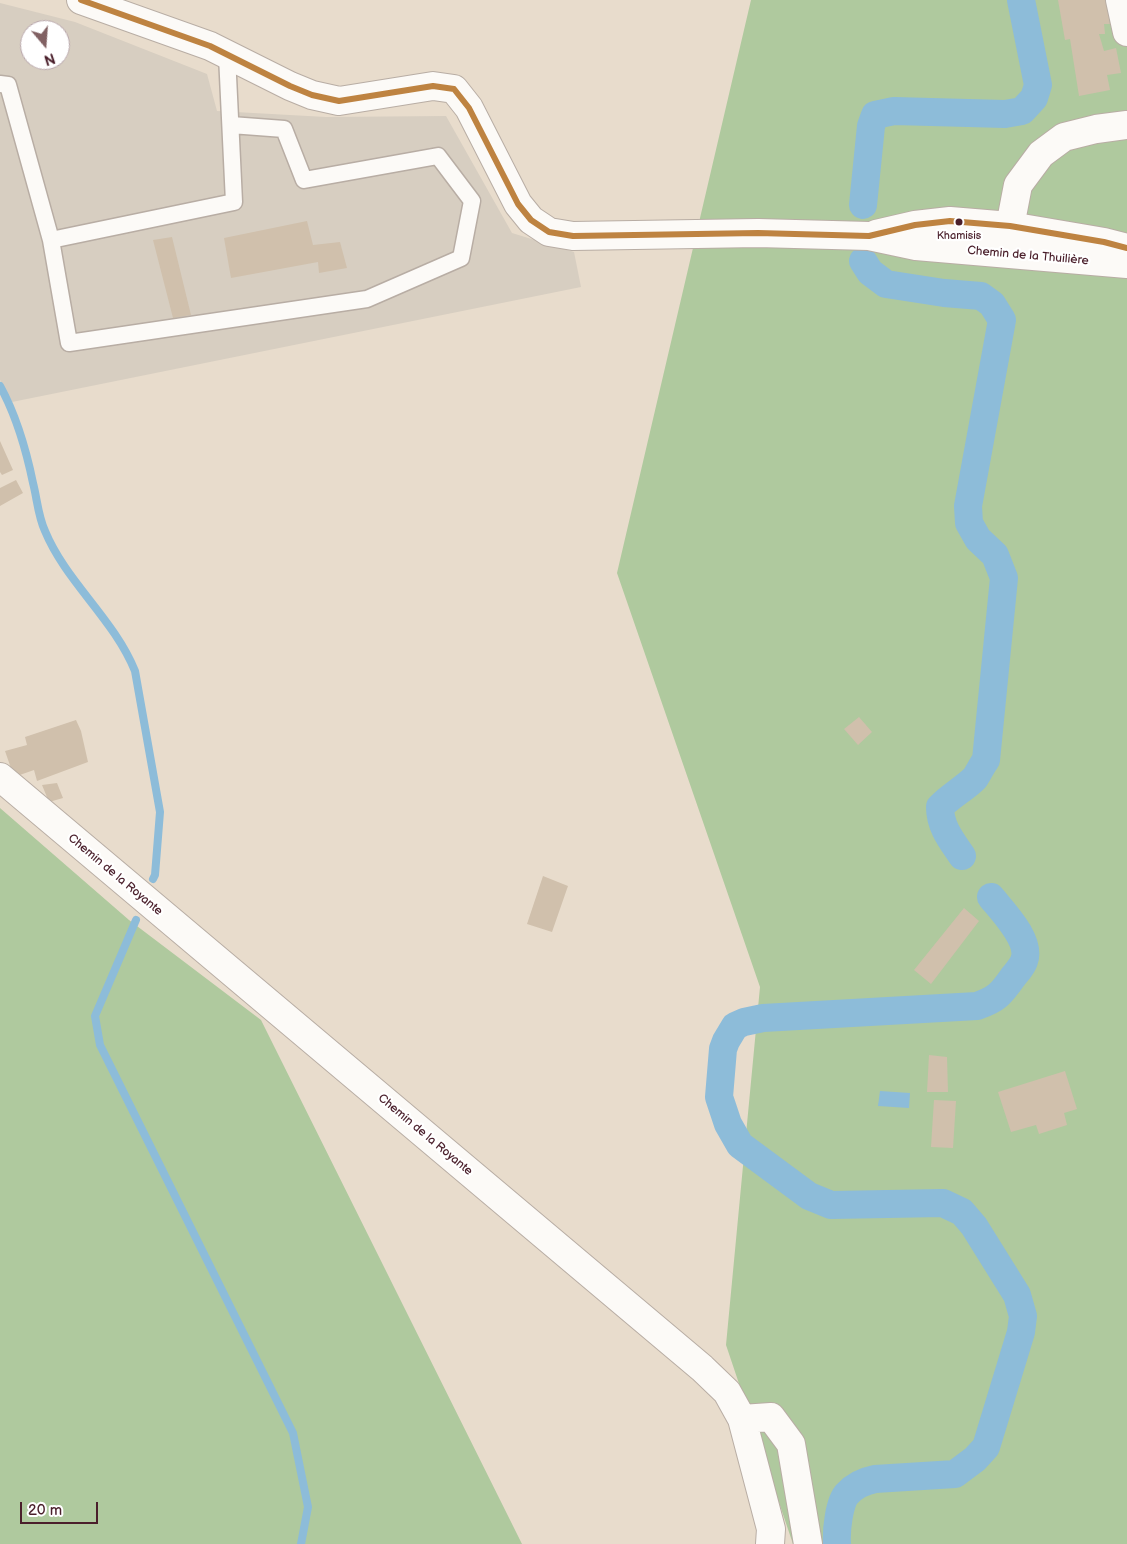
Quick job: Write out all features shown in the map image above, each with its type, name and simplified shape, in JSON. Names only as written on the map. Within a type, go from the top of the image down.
[{"type":"street","name":"Chemin de la Thuilière","points":[[82,0],[210,46],[305,92],[339,101],[433,86],[454,89],[469,108],[518,204],[531,220],[549,232],[572,236],[758,233],[869,236],[932,248],[1012,241],[1104,242],[1127,248]]},
{"type":"street","points":[[1120,0],[1127,32]]},
{"type":"street","points":[[1012,241],[1018,185],[1041,154],[1064,136],[1127,125]]},
{"type":"street","name":"Chemin de la Thuilière","points":[[869,236],[915,225],[950,221],[1012,241],[1127,264]]},
{"type":"street","name":"Chemin de la Royante","points":[[0,777],[702,1368],[727,1392],[742,1419],[771,1529],[770,1544]]},
{"type":"street","points":[[742,1419],[771,1417],[790,1444],[808,1544]]},
{"type":"lane","points":[[51,240],[234,202],[227,55]]},
{"type":"lane","points":[[0,84],[8,85],[51,240],[69,343],[367,299],[461,258],[472,201],[438,156],[304,180],[284,129],[231,126]]},
{"type":"shaded area","points":[[0,3],[67,20],[20,20],[20,70],[70,70],[70,21],[207,74],[217,111],[326,117],[446,116],[512,233],[574,252],[581,287],[12,402],[0,380]]},
{"type":"green space","points":[[751,0],[1127,0],[1127,1544],[793,1544],[726,1345],[760,987],[617,573]]},
{"type":"green space","points":[[0,808],[129,920],[261,1020],[522,1544],[0,1544]]},
{"type":"water","points":[[880,1091],[910,1093],[909,1108],[878,1106]]},
{"type":"building","points":[[1058,0],[1107,0],[1110,24],[1104,24],[1105,34],[1099,34],[1104,51],[1116,48],[1121,73],[1107,75],[1110,90],[1079,96],[1070,39],[1065,40]]},
{"type":"building","points":[[307,221],[313,245],[340,242],[347,268],[319,273],[318,262],[231,278],[224,238]]},
{"type":"building","points":[[172,237],[191,315],[173,318],[153,240]]},
{"type":"building","points":[[0,441],[13,470],[2,475],[0,472]]},
{"type":"building","points":[[16,480],[23,493],[0,506],[0,488]]},
{"type":"building","points":[[859,717],[872,732],[858,745],[844,729]]},
{"type":"building","points":[[76,720],[81,731],[88,762],[37,781],[34,770],[14,777],[5,751],[27,745],[25,737]]},
{"type":"building","points":[[57,783],[63,798],[49,802],[42,785]]},
{"type":"building","points":[[543,876],[568,886],[552,932],[527,924]]},
{"type":"building","points":[[964,908],[979,921],[931,984],[914,970]]},
{"type":"building","points":[[929,1055],[947,1057],[948,1092],[927,1092]]},
{"type":"building","points":[[1065,1071],[1077,1109],[1064,1113],[1067,1125],[1039,1134],[1036,1125],[1011,1132],[998,1092]]},
{"type":"building","points":[[934,1100],[956,1101],[953,1148],[931,1147]]},
{"type":"waterway","points":[[863,205],[871,126],[875,115],[894,111],[1005,114],[1022,111],[1034,98],[1038,85],[1021,0]]},
{"type":"waterway","points":[[863,261],[870,272],[886,284],[944,293],[981,296],[992,304],[1002,320],[968,506],[969,523],[978,539],[995,555],[1004,578],[986,760],[975,778],[940,807],[944,827],[962,856]]},
{"type":"waterway","points":[[0,386],[20,433],[45,531],[65,567],[115,634],[135,671],[160,812],[155,875],[153,879]]},
{"type":"waterway","points":[[837,1544],[840,1510],[844,1498],[856,1486],[875,1479],[955,1474],[975,1459],[986,1447],[1021,1332],[1023,1316],[1017,1295],[974,1226],[962,1212],[943,1203],[831,1205],[809,1196],[740,1145],[728,1124],[719,1097],[723,1049],[735,1026],[763,1018],[977,1006],[989,1001],[1002,992],[1019,970],[1024,961],[1025,953],[1024,945],[1015,927],[991,897]]},
{"type":"waterway","points":[[136,920],[95,1016],[100,1045],[293,1433],[308,1507],[301,1544]]},
{"type":"transit line","points":[[81,0],[210,46],[312,95],[339,101],[433,86],[454,89],[469,108],[518,204],[531,220],[549,232],[573,236],[758,233],[869,236],[915,225],[950,221],[1010,226],[1104,242],[1127,248]]},
{"type":"place","name":"Khamisis","points":[[959,222]]}]
